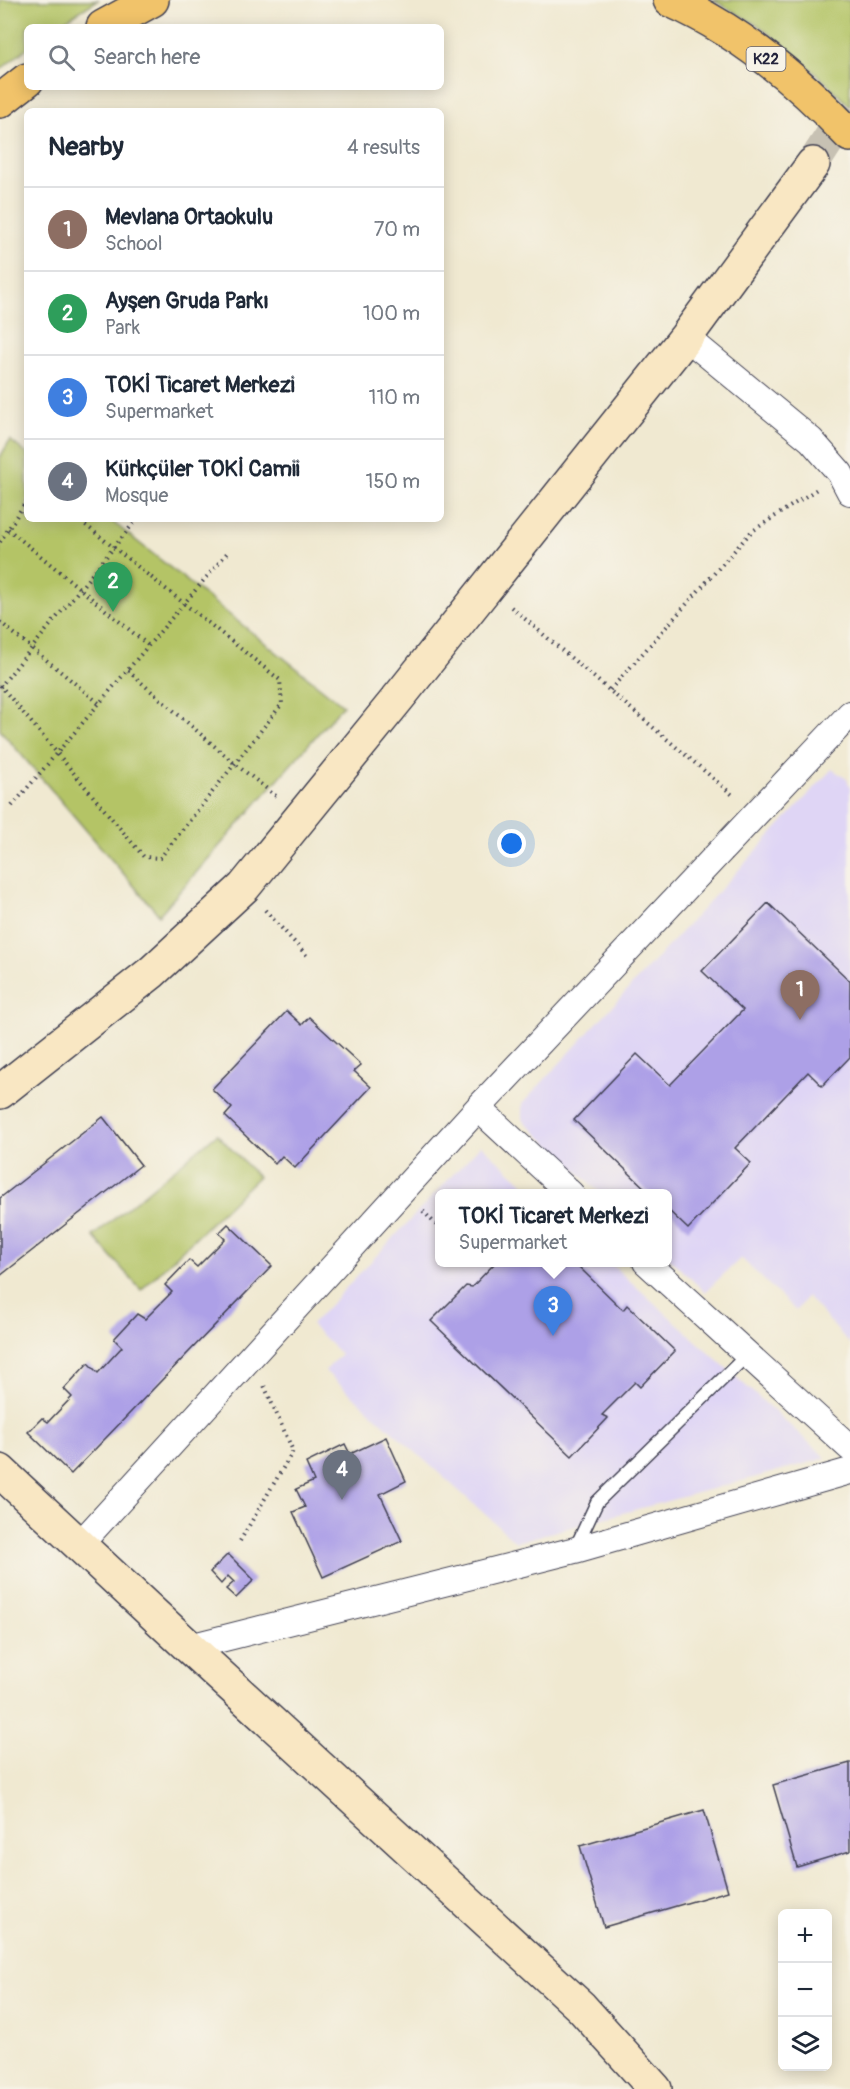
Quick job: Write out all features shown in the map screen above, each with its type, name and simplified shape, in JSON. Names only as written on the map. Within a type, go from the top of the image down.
[{"type":"highway","points":[[108,24],[152,0]]},
{"type":"highway","name":"K22","points":[[670,0],[729,33],[778,68],[821,105],[850,135]]},
{"type":"highway","points":[[0,101],[24,82]]},
{"type":"street","points":[[0,1092],[152,972],[244,887],[686,337],[813,164]]},
{"type":"street","points":[[686,337],[811,440],[845,483]]},
{"type":"street","points":[[80,1544],[478,1108],[850,714]]},
{"type":"street","points":[[478,1108],[566,1189]]},
{"type":"street","points":[[650,1267],[850,1448]]},
{"type":"street","points":[[0,1471],[581,2007],[655,2089]]},
{"type":"street","points":[[189,1647],[575,1550],[850,1472]]},
{"type":"lane","points":[[575,1550],[597,1502],[747,1354]]},
{"type":"path","points":[[610,690],[751,532],[845,483]]},
{"type":"path","points":[[0,542],[24,505]]},
{"type":"path","points":[[82,522],[114,546],[280,680],[282,704],[160,858],[144,857],[0,686],[33,649],[114,546],[134,522]]},
{"type":"path","points":[[8,529],[150,646]]},
{"type":"path","points":[[12,806],[227,553]]},
{"type":"path","points":[[487,587],[756,815]]},
{"type":"path","points":[[0,622],[100,704]]},
{"type":"path","points":[[128,671],[234,763],[301,816]]},
{"type":"path","points":[[244,887],[309,958]]},
{"type":"path","points":[[240,1541],[293,1451],[251,1358]]},
{"type":"shaded area","points":[[832,769],[847,779],[850,787],[850,1344],[807,1296],[796,1311],[741,1258],[705,1292],[672,1261],[672,1189],[596,1189],[522,1119],[522,1104]]},
{"type":"shaded area","points":[[481,1145],[530,1189],[439,1189]]},
{"type":"shaded area","points":[[435,1194],[435,1267],[614,1267],[826,1458],[516,1542],[325,1371],[341,1354],[311,1325]]},
{"type":"green space","points":[[0,0],[98,0],[60,24],[24,24],[24,50],[0,70]]},
{"type":"green space","points":[[713,0],[848,0],[850,3],[850,106],[761,27]]},
{"type":"green space","points":[[10,440],[24,452],[24,522],[113,522],[343,705],[159,915],[0,730],[0,457]]},
{"type":"green space","points":[[217,1134],[258,1177],[141,1290],[93,1236]]},
{"type":"building","points":[[768,903],[850,981],[850,1057],[822,1086],[808,1072],[735,1148],[751,1163],[688,1229],[672,1214],[672,1189],[646,1189],[574,1120],[637,1054],[670,1085],[743,1010],[702,971]]},
{"type":"building","points":[[287,1011],[302,1025],[309,1017],[361,1065],[354,1071],[371,1087],[295,1168],[282,1156],[275,1164],[225,1116],[232,1108],[212,1089]]},
{"type":"building","points":[[103,1117],[141,1165],[0,1276],[0,1198]]},
{"type":"building","points":[[228,1224],[272,1266],[71,1474],[28,1432],[42,1418],[48,1422],[72,1397],[64,1389],[88,1363],[98,1373],[122,1347],[114,1339],[137,1314],[145,1319],[172,1292],[165,1285],[189,1260],[197,1267],[225,1239],[219,1233]]},
{"type":"building","points":[[491,1267],[579,1267],[623,1310],[627,1305],[675,1351],[640,1387],[635,1382],[602,1415],[608,1418],[572,1456],[431,1321],[466,1286],[472,1287]]},
{"type":"building","points":[[386,1437],[406,1481],[380,1494],[402,1541],[323,1577],[293,1512],[305,1507],[296,1489],[314,1481],[306,1463],[345,1444],[350,1454]]},
{"type":"building","points":[[228,1554],[254,1580],[236,1598],[226,1589],[234,1582],[228,1576],[221,1584],[210,1572]]},
{"type":"building","points":[[850,1763],[850,1851],[797,1867],[773,1785]]},
{"type":"building","points":[[704,1810],[728,1891],[604,1927],[580,1846]]},
{"type":"tunnel","points":[[813,164],[850,107]]},
{"type":"place","name":"Ayşen Gruda Parkı","points":[[113,612]]},
{"type":"place","name":"Mevlana Ortaokulu","points":[[800,1020]]},
{"type":"place","name":"TOKİ Ticaret Merkezi","points":[[553,1336]]},
{"type":"place","name":"Kürkçüler TOKİ Camii","points":[[342,1500]]}]
